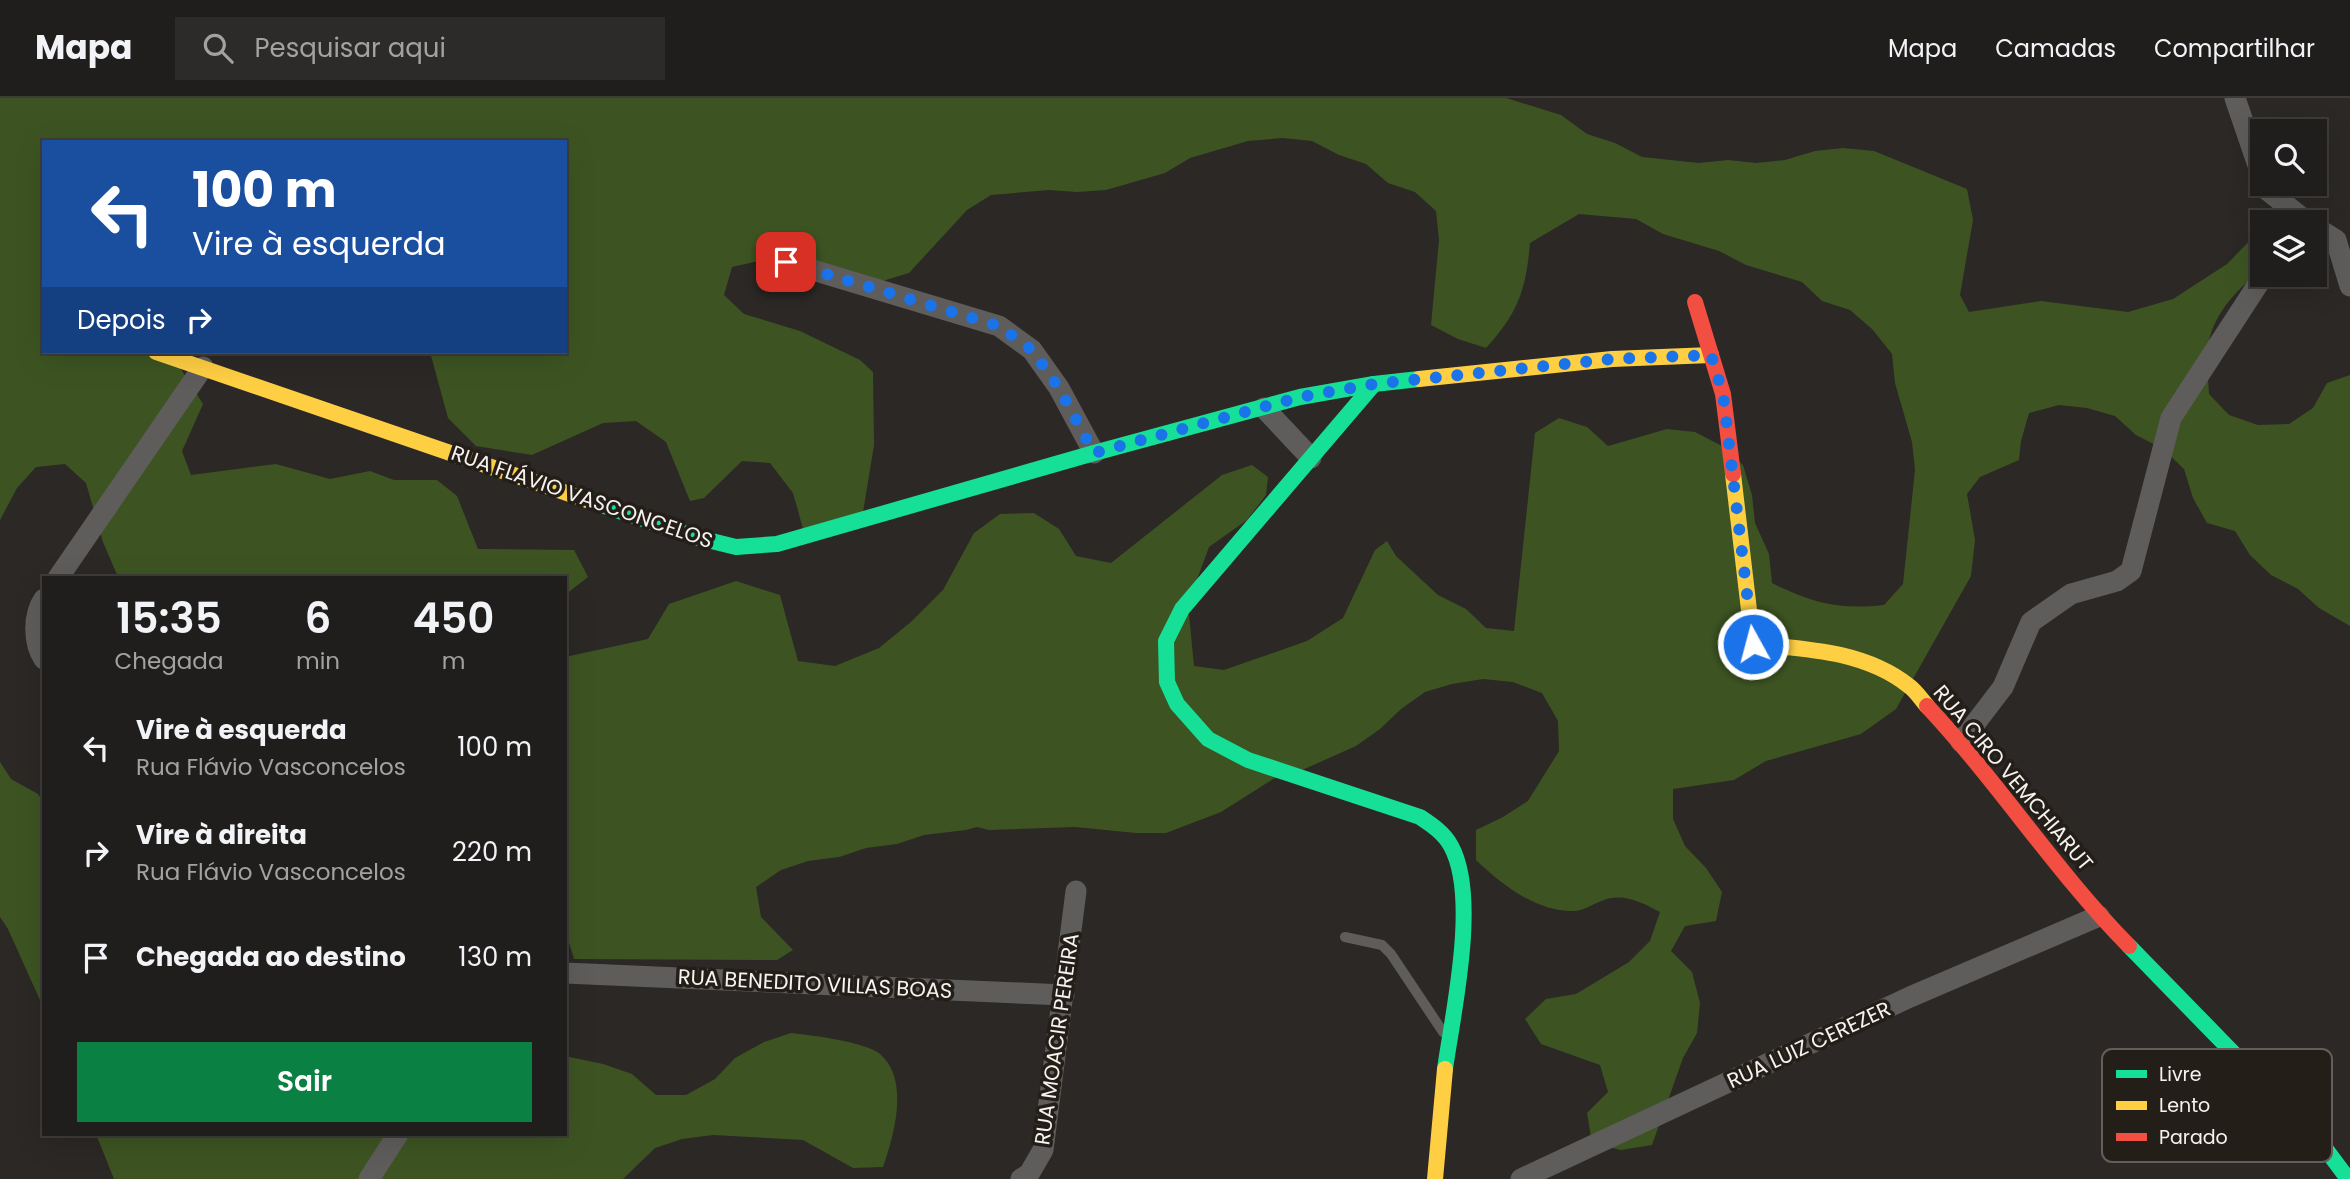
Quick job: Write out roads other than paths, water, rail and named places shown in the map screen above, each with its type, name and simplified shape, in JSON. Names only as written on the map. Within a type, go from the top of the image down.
[{"type":"street","points":[[2235,98],[2250,143]]},
{"type":"street","points":[[2275,196],[2291,210]]},
{"type":"street","points":[[2327,235],[2336,240],[2350,286]]},
{"type":"street","points":[[786,262],[999,326],[1032,350],[1059,388],[1094,453]]},
{"type":"street","points":[[1961,742],[2003,687],[2031,622],[2071,594],[2117,581],[2131,571],[2171,418],[2256,287]]},
{"type":"street","name":"RUA CIRO VEMCHIARUT","points":[[1695,302],[1723,394],[1753,644],[1823,651],[1868,662],[1909,686],[1961,742],[2099,916],[2229,1049]]},
{"type":"street","name":"RUA FLÁVIO VASCONCELOS","points":[[162,354],[695,537],[736,548],[777,544],[1300,397],[1374,384],[1612,359],[1711,355]]},
{"type":"street","points":[[59,576],[203,367]]},
{"type":"street","points":[[1374,384],[1182,609],[1166,641],[1167,682],[1177,704],[1209,740],[1248,761],[1420,817],[1441,830],[1455,855],[1462,887],[1461,940],[1448,1040],[1435,1179]]},
{"type":"street","points":[[1264,408],[1311,458]]},
{"type":"street","points":[[42,602],[38,607],[36,633],[42,657]]},
{"type":"street","name":"RUA MOACIR PEREIRA","points":[[1021,1179],[1029,1174],[1043,1150],[1076,891]]},
{"type":"street","name":"RUA LUIZ CEREZER","points":[[1521,1179],[1910,997],[2099,916]]},
{"type":"street","name":"RUA BENEDITO VILLAS BOAS","points":[[567,973],[1064,995]]},
{"type":"street","points":[[369,1179],[397,1136]]},
{"type":"street","name":"RUA CIRO VEMCHIARUT","points":[[2332,1157],[2348,1179]]},
{"type":"lane","points":[[1345,937],[1382,946],[1391,954],[1448,1040]]}]
